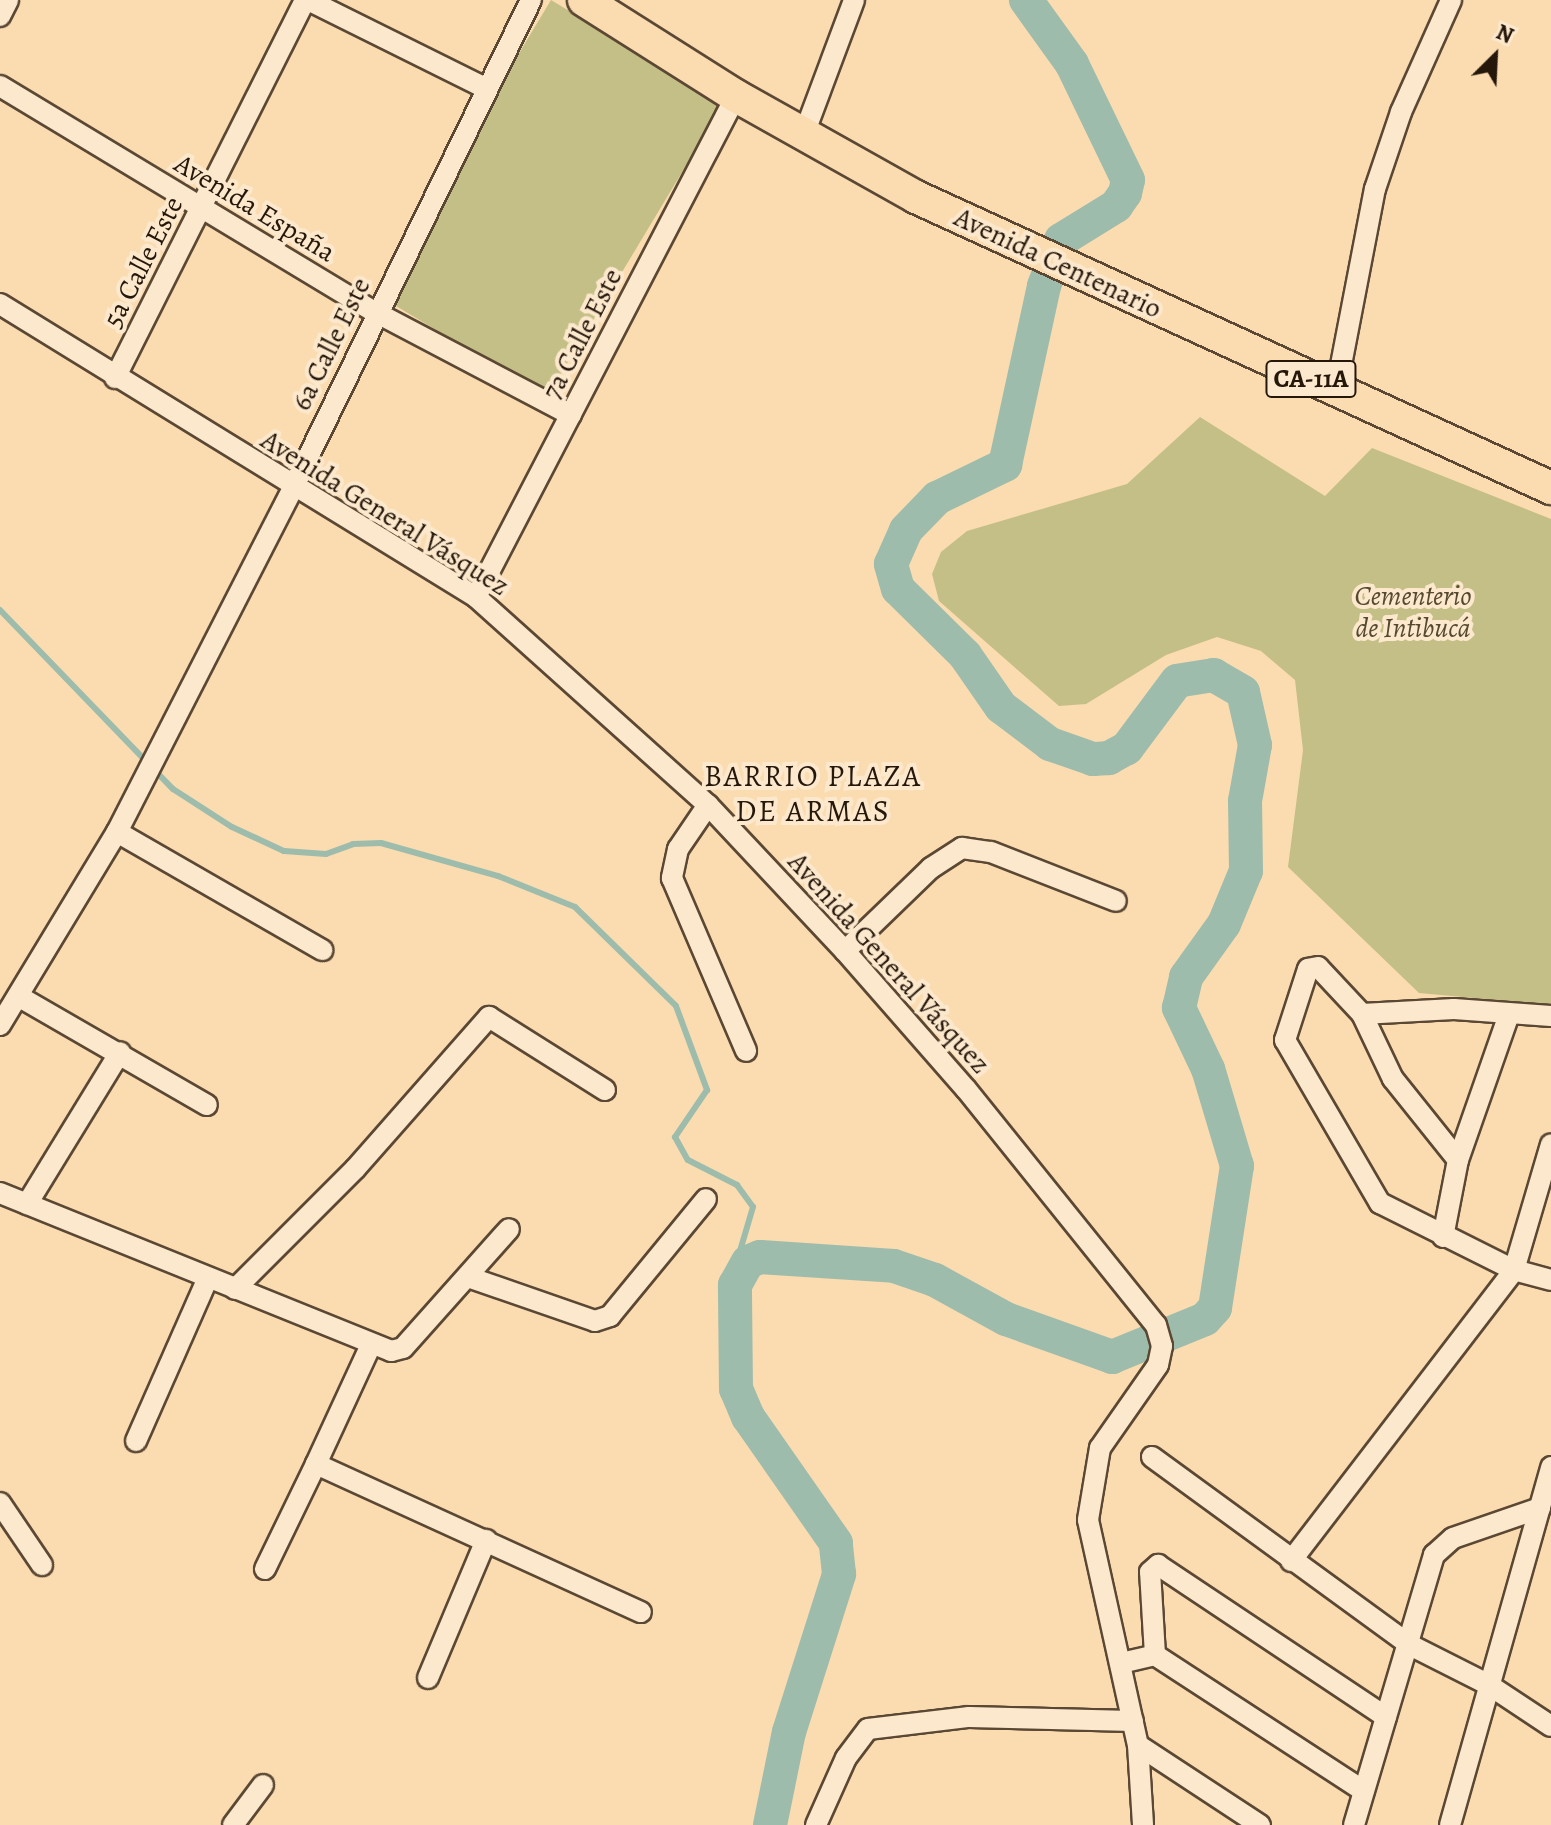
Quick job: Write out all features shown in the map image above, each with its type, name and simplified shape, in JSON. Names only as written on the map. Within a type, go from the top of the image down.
[{"type":"main road","name":"Avenida Centenario","points":[[584,0],[736,96],[916,197],[1551,488]]},
{"type":"street","points":[[0,16],[8,0]]},
{"type":"street","points":[[306,0],[485,88]]},
{"type":"street","name":"5a Calle Este","points":[[115,378],[306,0]]},
{"type":"street","name":"6a Calle Este","points":[[0,1025],[117,832],[293,488],[485,88],[531,0]]},
{"type":"street","points":[[804,134],[854,0]]},
{"type":"street","points":[[1336,391],[1375,189],[1401,112],[1451,0]]},
{"type":"street","name":"Avenida España","points":[[0,86],[377,313],[571,415]]},
{"type":"street","name":"7a Calle Este","points":[[476,597],[736,96]]},
{"type":"street","name":"Avenida General Vásquez","points":[[0,304],[293,488],[476,597],[708,805],[845,951],[966,1089],[1156,1325],[1162,1346],[1158,1365],[1100,1448],[1088,1520],[1138,1745],[1143,1825]]},
{"type":"street","points":[[708,805],[678,849],[672,878],[746,1051]]},
{"type":"street","points":[[117,832],[322,950]]},
{"type":"street","points":[[845,951],[931,868],[962,848],[991,852],[1116,901]]},
{"type":"street","points":[[1458,1160],[1393,1079],[1362,1014],[1312,967],[1285,1040],[1380,1203],[1514,1270],[1551,1280]]},
{"type":"street","points":[[18,996],[120,1052],[207,1105]]},
{"type":"street","points":[[1362,1014],[1454,1009],[1551,1016]]},
{"type":"street","points":[[1443,1237],[1458,1160],[1509,1014]]},
{"type":"street","points":[[235,1289],[355,1169],[489,1017],[605,1090]]},
{"type":"street","points":[[27,1204],[120,1052]]},
{"type":"street","points":[[1291,1561],[1514,1270],[1551,1144]]},
{"type":"street","points":[[0,1193],[370,1347],[403,1348],[509,1229]]},
{"type":"street","points":[[468,1277],[595,1321],[610,1316],[706,1199]]},
{"type":"street","points":[[136,1441],[208,1278]]},
{"type":"street","points":[[265,1569],[370,1347]]},
{"type":"street","points":[[1152,1457],[1408,1644],[1489,1685],[1551,1726]]},
{"type":"street","points":[[316,1464],[641,1612]]},
{"type":"street","points":[[1450,1825],[1551,1467]]},
{"type":"street","points":[[0,1503],[42,1565]]},
{"type":"street","points":[[1354,1825],[1434,1555],[1453,1538],[1540,1508]]},
{"type":"street","points":[[428,1678],[486,1540]]},
{"type":"street","points":[[1155,1655],[1150,1580],[1151,1568],[1158,1565],[1386,1717]]},
{"type":"street","points":[[1121,1663],[1155,1655],[1364,1791]]},
{"type":"street","points":[[816,1825],[846,1758],[868,1729],[969,1717],[1133,1721]]},
{"type":"street","points":[[1138,1745],[1260,1825]]},
{"type":"street","points":[[233,1825],[263,1785]]},
{"type":"green space","points":[[551,0],[723,104],[547,397],[375,293]]},
{"type":"green space","name":"Cementerio de Intibucá","points":[[1200,417],[1325,496],[1372,448],[1551,519],[1551,1005],[1419,993],[1288,867],[1303,750],[1295,680],[1261,651],[1217,637],[1166,655],[1086,704],[1059,706],[939,601],[932,574],[941,552],[967,531],[1127,484]]},
{"type":"waterway","points":[[770,1825],[789,1732],[839,1574],[836,1543],[748,1417],[736,1389],[735,1285],[748,1262],[760,1257],[894,1266],[935,1280],[1006,1319],[1112,1357],[1205,1319],[1215,1308],[1237,1166],[1208,1069],[1179,1008],[1186,977],[1224,924],[1246,871],[1245,801],[1255,745],[1243,692],[1214,675],[1177,681],[1127,748],[1109,758],[1093,759],[1050,744],[1001,707],[965,655],[898,589],[891,564],[906,530],[937,498],[1005,465],[1044,286],[1061,240],[1116,206],[1125,193],[1128,180],[1072,64],[1026,0]]},
{"type":"waterway","points":[[0,610],[173,789],[232,827],[284,851],[326,854],[353,844],[381,843],[498,876],[575,907],[676,1006],[707,1090],[675,1137],[688,1160],[737,1185],[753,1207],[740,1251],[748,1262]]},
{"type":"district","name":"BARRIO PLAZA DE ARMAS","points":[[813,793]]}]
